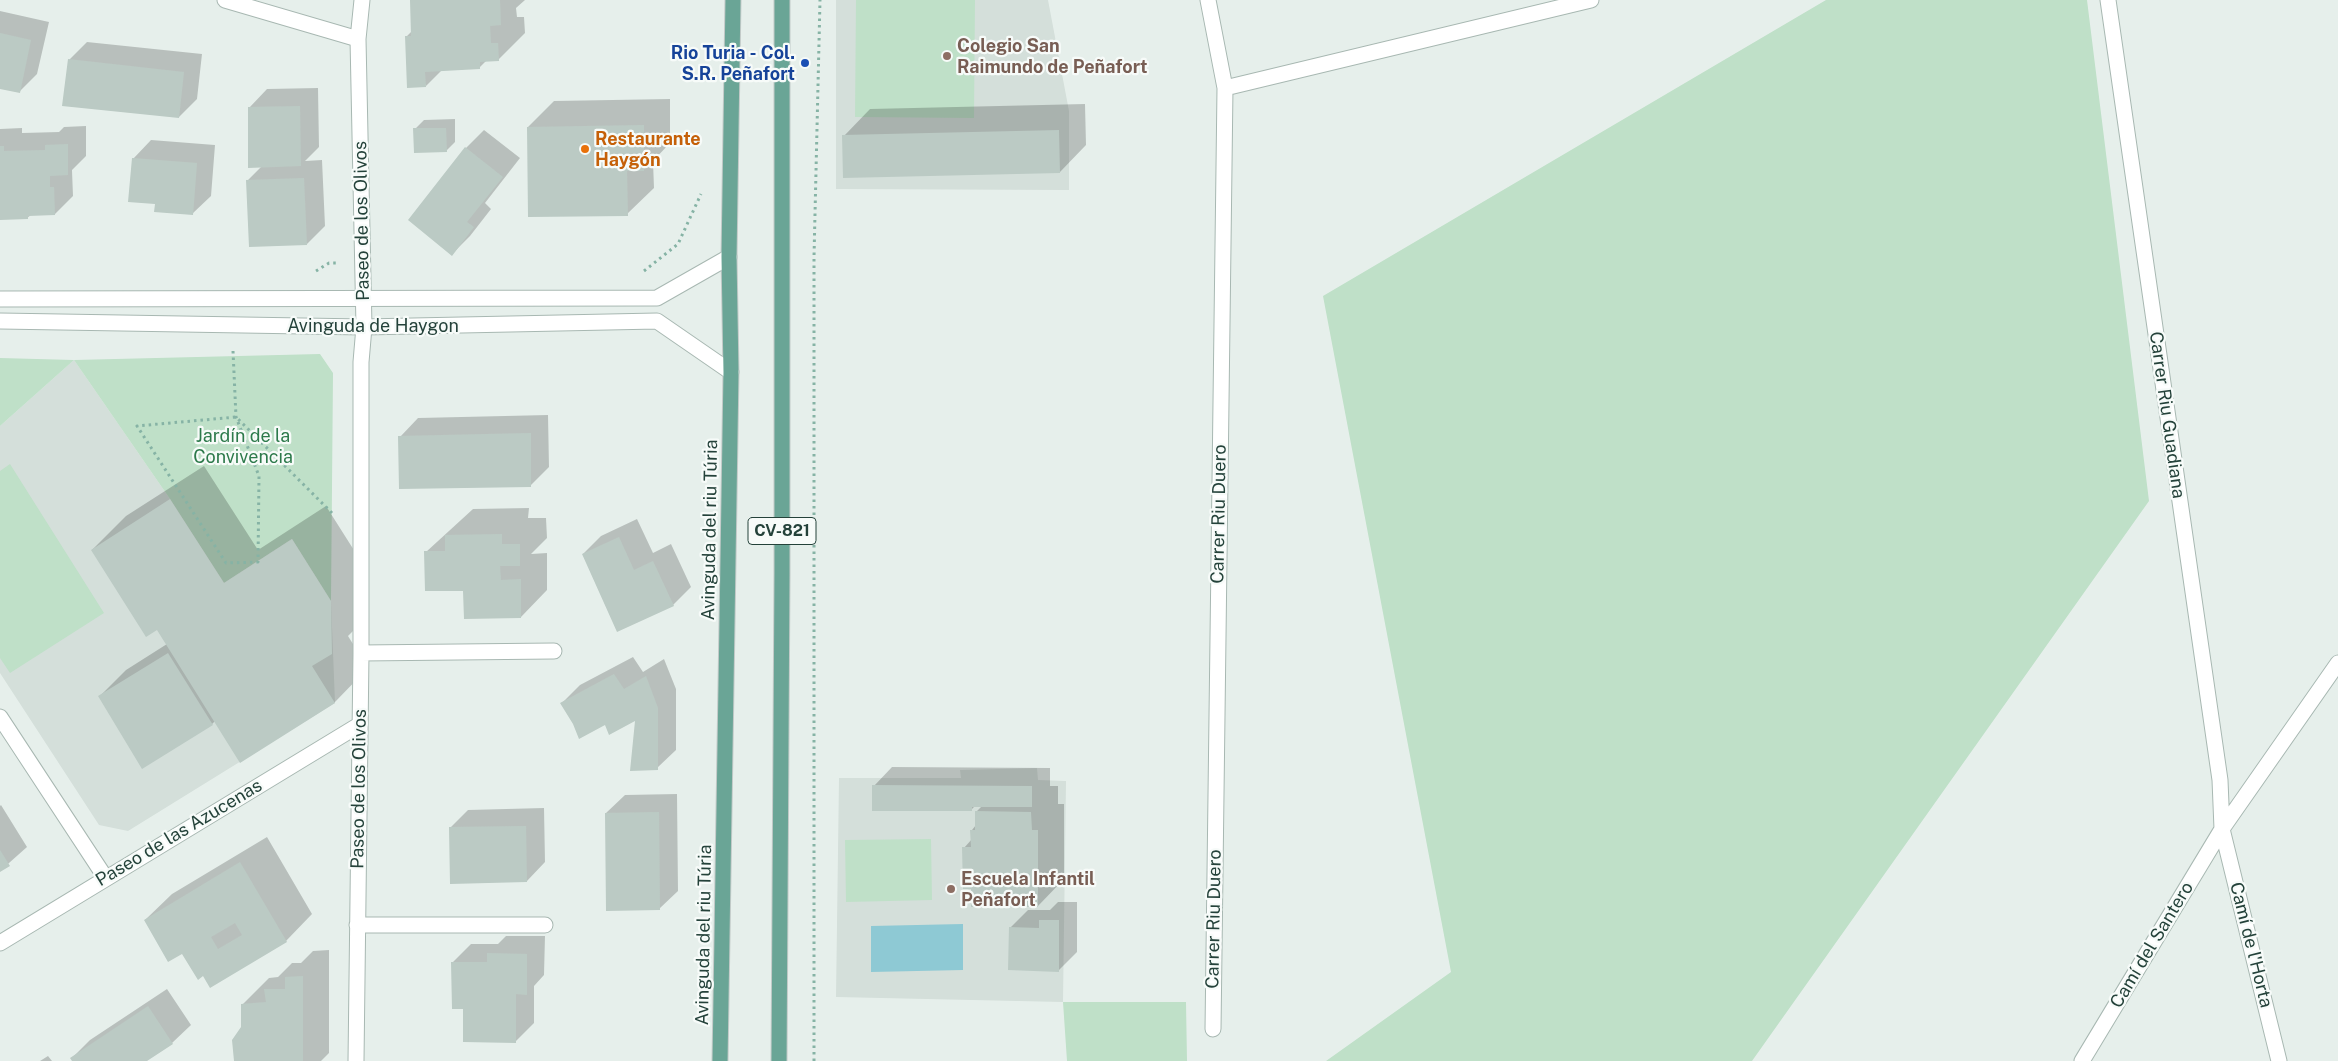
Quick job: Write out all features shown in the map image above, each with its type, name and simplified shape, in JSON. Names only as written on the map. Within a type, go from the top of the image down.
[{"type":"main road","name":"Avinguda del riu Túria","points":[[720,1061],[731,372],[729,257],[733,0]]},
{"type":"main road","name":"CV-821","points":[[778,1061],[782,0]]},
{"type":"street","points":[[225,0],[358,39]]},
{"type":"street","name":"Paseo de los Olivos","points":[[356,1061],[361,653],[361,362],[364,327],[358,39],[362,0]]},
{"type":"street","name":"Carrer Riu Duero","points":[[1208,0],[1224,88],[1213,1029]]},
{"type":"street","points":[[1224,88],[1591,0]]},
{"type":"street","name":"Carrer Riu Guadiana","points":[[2108,0],[2220,780],[2222,830]]},
{"type":"street","name":"Avinguda de Haygon","points":[[0,300],[657,298],[729,257]]},
{"type":"street","name":"Avinguda de Haygon","points":[[0,322],[364,327],[657,322],[731,372]]},
{"type":"street","points":[[361,653],[554,650]]},
{"type":"street","name":"Camí del Santero","points":[[2082,1061],[2222,830],[2338,663]]},
{"type":"street","points":[[0,717],[105,877]]},
{"type":"street","name":"Paseo de las Azucenas","points":[[0,943],[105,877],[359,725]]},
{"type":"street","name":"Camí de l'Horta","points":[[2222,830],[2279,1061]]},
{"type":"street","points":[[357,925],[545,924]]},
{"type":"path","points":[[814,1061],[814,211],[820,0]]},
{"type":"path","points":[[638,276],[678,244],[706,184],[730,184]]},
{"type":"path","points":[[782,211],[814,211]]},
{"type":"path","points":[[309,276],[329,263],[363,265]]},
{"type":"path","points":[[232,325],[236,416],[258,476],[258,562],[226,563],[137,426],[236,416]]},
{"type":"path","points":[[236,416],[332,513]]},
{"type":"shaded area","name":"Colegio San Raimundo de Peñafort","points":[[836,0],[1048,0],[1069,111],[1069,190],[836,189]]},
{"type":"shaded area","points":[[74,360],[170,499],[224,583],[292,539],[331,601],[335,703],[128,831],[99,825],[0,673],[0,426]]},
{"type":"shaded area","name":"Escuela Infantil Peñafort","points":[[1037,768],[1038,780],[1066,781],[1063,1002],[836,997],[839,778],[961,778],[960,770]]},
{"type":"green space","points":[[856,0],[975,0],[974,118],[855,117]]},
{"type":"green space","points":[[1826,0],[2087,0],[2149,501],[1752,1061],[1326,1061],[1451,972],[1323,296]]},
{"type":"green space","name":"Jardín de la Convivencia","points":[[320,354],[333,373],[331,601],[292,539],[224,583],[170,499],[74,360]]},
{"type":"green space","points":[[0,358],[74,360],[0,426]]},
{"type":"green space","points":[[10,464],[104,613],[10,673],[0,658],[0,471]]},
{"type":"green space","points":[[931,839],[932,900],[846,902],[845,840]]},
{"type":"green space","points":[[1063,1002],[1186,1002],[1187,1061],[1067,1061]]},
{"type":"water","points":[[963,924],[963,970],[871,972],[871,926]]},
{"type":"building","points":[[410,0],[500,0],[501,25],[490,26],[491,43],[498,43],[499,61],[480,62],[480,69],[425,72],[426,87],[407,88],[405,36],[411,36]]},
{"type":"building","points":[[0,33],[31,40],[20,93],[0,89]]},
{"type":"building","points":[[68,59],[184,72],[179,118],[62,106]]},
{"type":"building","points":[[300,106],[301,166],[248,168],[248,107]]},
{"type":"building","name":"Restaurante Haygón","points":[[644,125],[644,171],[627,171],[628,216],[528,217],[527,127]]},
{"type":"building","points":[[413,128],[446,128],[447,152],[414,153]]},
{"type":"building","points":[[1059,130],[1060,173],[843,178],[842,135]]},
{"type":"building","points":[[68,144],[68,175],[50,176],[50,187],[54,187],[55,215],[28,216],[28,219],[0,220],[0,146],[4,146],[4,151],[45,150],[45,145]]},
{"type":"building","points":[[465,147],[503,177],[467,222],[474,227],[452,256],[408,220]]},
{"type":"building","points":[[132,158],[197,163],[193,215],[154,212],[155,204],[128,202]]},
{"type":"building","points":[[304,178],[307,245],[249,247],[246,180]]},
{"type":"building","points":[[531,433],[531,487],[399,489],[398,436]]},
{"type":"building","points":[[170,499],[224,583],[292,539],[331,601],[332,654],[312,666],[335,703],[240,763],[157,630],[146,637],[91,550]]},
{"type":"building","points":[[502,534],[502,544],[520,544],[520,566],[500,566],[501,580],[521,579],[521,618],[464,619],[463,591],[425,591],[424,551],[445,551],[445,535]]},
{"type":"building","points":[[619,537],[634,570],[653,561],[674,606],[617,632],[582,554]]},
{"type":"building","points":[[168,653],[213,725],[142,769],[98,696]]},
{"type":"building","points":[[614,674],[624,689],[646,676],[658,708],[658,770],[630,771],[635,721],[609,735],[605,725],[579,739],[573,724],[560,703]]},
{"type":"building","points":[[872,785],[1032,786],[1032,807],[972,807],[972,811],[872,811]]},
{"type":"building","points":[[975,811],[1031,812],[1032,830],[1038,830],[1038,907],[971,907],[971,889],[963,889],[962,847],[971,847],[970,830],[975,830]]},
{"type":"building","points":[[659,812],[660,910],[606,911],[605,813]]},
{"type":"building","points":[[526,826],[527,882],[450,884],[449,827]]},
{"type":"building","points":[[0,850],[10,866],[0,872]]},
{"type":"building","points":[[240,862],[287,942],[210,988],[203,976],[198,980],[182,954],[168,962],[144,920]],"holes":[[[235,923],[242,935],[218,949],[211,937]]]},
{"type":"building","points":[[1039,920],[1059,920],[1059,972],[1008,970],[1009,927],[1039,928]]},
{"type":"building","points":[[487,953],[527,954],[527,995],[516,994],[516,1043],[463,1042],[463,1009],[452,1009],[451,962],[487,962]]},
{"type":"building","points":[[303,976],[303,1061],[234,1061],[232,1040],[241,1027],[241,1004],[266,1002],[264,989],[285,989],[285,977]]},
{"type":"building","points":[[148,1006],[173,1044],[147,1061],[72,1061],[70,1058]]},
{"type":"place","name":"Colegio San Raimundo de Peñafort","points":[[947,56]]},
{"type":"place","name":"Rio Turia - Col. S.R. Peñafort","points":[[805,63]]},
{"type":"place","name":"Restaurante Haygón","points":[[585,149]]},
{"type":"place","name":"Escuela Infantil Peñafort","points":[[951,889]]}]
